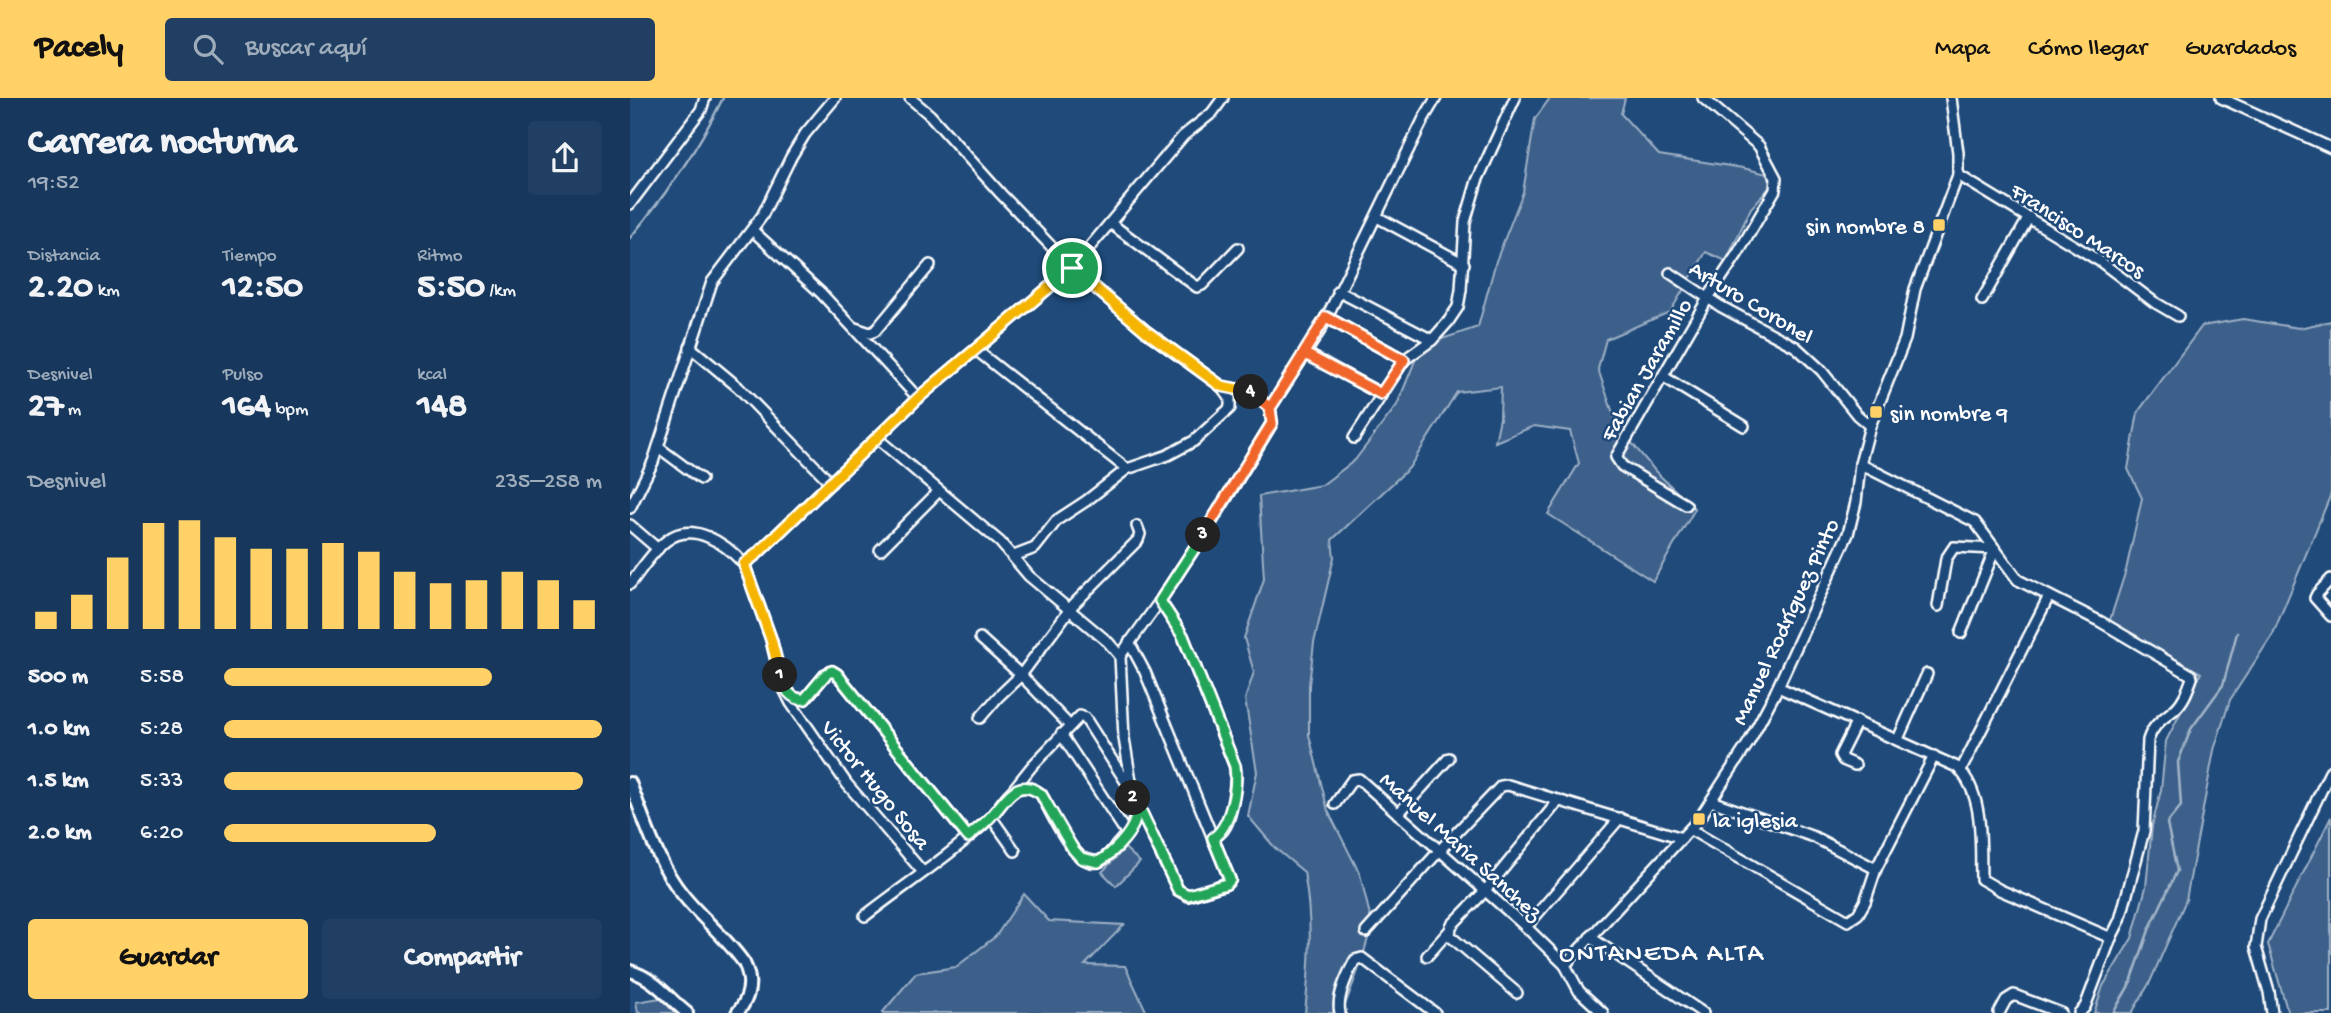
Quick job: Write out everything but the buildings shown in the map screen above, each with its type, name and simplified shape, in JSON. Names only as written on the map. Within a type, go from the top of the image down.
[{"type":"street","points":[[630,204],[701,110],[705,98]]},
{"type":"street","points":[[630,508],[658,447],[712,282],[766,209],[791,157],[835,98]]},
{"type":"street","points":[[910,98],[930,115],[1072,268],[1147,332],[1221,386],[1230,398],[1230,408]]},
{"type":"street","points":[[630,584],[658,549],[673,536],[688,532],[700,533],[724,546],[744,564],[758,553],[918,398],[1072,268],[1183,136],[1212,113],[1223,98]]},
{"type":"street","points":[[1270,408],[1326,317],[1436,98]]},
{"type":"street","points":[[1354,438],[1404,360],[1432,340],[1458,307],[1464,264],[1465,222],[1477,180],[1515,98]]},
{"type":"street","name":"Fabian Jaramillo","points":[[1685,505],[1622,466],[1616,457],[1708,298],[1775,190],[1776,178],[1759,146],[1703,98]]},
{"type":"street","name":"Manuel Rodríguez Pinto","points":[[1565,965],[1691,830],[1711,801],[1749,742],[1778,687],[1848,534],[1856,502],[1860,464],[1870,426],[1905,339],[1915,289],[1958,175],[1951,98]]},
{"type":"street","points":[[2221,98],[2331,148]]},
{"type":"street","name":"Francisco Marcos","points":[[1958,175],[2101,262],[2154,302],[2178,316]]},
{"type":"street","points":[[1377,217],[1464,264]]},
{"type":"street","points":[[1982,300],[2029,217]]},
{"type":"street","points":[[1110,223],[1197,287],[1238,248]]},
{"type":"street","points":[[751,230],[821,293],[918,398]]},
{"type":"street","points":[[853,327],[870,333],[875,331],[930,265]]},
{"type":"street","name":"Arturo Coronel","points":[[1670,273],[1802,352],[1821,370],[1857,415],[1870,426]]},
{"type":"street","points":[[1338,290],[1432,340]]},
{"type":"street","points":[[1326,317],[1404,360]]},
{"type":"street","points":[[690,346],[738,387],[831,483]]},
{"type":"street","points":[[976,350],[1127,469]]},
{"type":"street","points":[[1305,354],[1381,394]]},
{"type":"street","points":[[1664,377],[1744,426]]},
{"type":"street","points":[[1012,791],[1023,787],[1033,788],[1041,794],[1073,849],[1089,862],[1104,859],[1134,824],[1136,812],[1124,738],[1120,656],[1160,601],[1272,423],[1270,408],[1261,399],[1244,389],[1221,386]]},
{"type":"street","points":[[1014,556],[1035,548],[1057,520],[1127,469],[1168,456],[1194,441],[1230,408],[1244,389]]},
{"type":"street","points":[[877,439],[1014,556],[1029,576],[1050,596],[1071,610],[1120,656]]},
{"type":"street","points":[[658,447],[701,479]]},
{"type":"street","points":[[1860,464],[1975,522],[2018,580],[2101,622],[2189,673],[2192,678],[2184,699],[2150,731],[2146,762],[2144,831],[2120,920],[2085,1007],[2080,1013]]},
{"type":"street","points":[[880,550],[939,491]]},
{"type":"street","points":[[630,525],[658,549]]},
{"type":"street","points":[[980,718],[1021,675],[1071,610],[1138,540],[1140,534],[1137,527]]},
{"type":"street","points":[[1938,607],[1946,559],[1954,547],[1995,549]]},
{"type":"street","points":[[1961,633],[1995,549]]},
{"type":"street","name":"Victor Hugo Sosa","points":[[744,564],[771,639],[782,685],[802,721],[847,784],[922,872]]},
{"type":"street","points":[[2331,579],[2315,598],[2331,616]]},
{"type":"street","points":[[1961,770],[2049,596]]},
{"type":"street","points":[[1160,601],[1183,636],[1235,766],[1236,780],[1228,818],[1223,830],[1213,838]]},
{"type":"street","points":[[979,638],[1021,675],[1069,725]]},
{"type":"street","points":[[865,916],[991,817],[1061,734],[1080,716],[1098,738],[1131,790],[1178,890],[1188,895],[1226,884],[1230,880],[1145,672],[1129,642]]},
{"type":"street","points":[[782,685],[794,698],[805,699],[826,674],[832,671],[837,674],[968,837]]},
{"type":"street","points":[[1898,739],[1927,674]]},
{"type":"street","points":[[1778,687],[1898,739],[1961,770],[1975,801],[1980,879],[2111,938]]},
{"type":"street","points":[[1855,765],[1843,760],[1840,755],[1857,721]]},
{"type":"street","points":[[1061,734],[1127,834]]},
{"type":"street","points":[[1691,830],[1848,921],[1858,914],[1865,902],[1876,869],[1934,756]]},
{"type":"street","points":[[1398,814],[1449,758]]},
{"type":"street","points":[[2272,1013],[2256,947],[2260,919],[2331,770]]},
{"type":"street","name":"Manuel Maria Sanchez","points":[[1335,804],[1352,780],[1357,778],[1526,927],[1565,965]]},
{"type":"street","points":[[630,783],[669,875],[683,895],[744,963],[748,972],[749,989],[737,1013]]},
{"type":"street","points":[[1366,932],[1496,789],[1508,785],[1682,838]]},
{"type":"street","points":[[1427,956],[1450,934],[1451,926],[1485,891],[1559,800]]},
{"type":"street","points":[[1711,801],[1814,837],[1876,869]]},
{"type":"street","points":[[991,817],[1015,851]]},
{"type":"street","points":[[1526,927],[1620,818]]},
{"type":"street","points":[[1450,934],[1517,993]]},
{"type":"street","points":[[1590,937],[1703,1013]]},
{"type":"street","points":[[1341,1012],[1338,1006],[1339,998],[1355,960],[1362,958],[1435,1013]]},
{"type":"street","points":[[1565,965],[1579,991],[1603,1013]]},
{"type":"street","points":[[630,971],[653,981],[687,1013]]},
{"type":"street","points":[[1999,1013],[2002,1004],[2014,995],[2061,1013]]},
{"type":"shaded area","points":[[1550,98],[1625,98],[1621,114],[1659,155],[1743,168],[1779,177],[1751,208],[1726,261],[1706,252],[1670,312],[1606,339],[1598,369],[1617,425],[1656,472],[1695,509],[1653,581],[1548,514],[1579,463],[1570,431],[1534,426],[1495,442],[1500,418],[1501,387],[1457,392],[1409,468],[1332,540],[1334,557],[1314,643],[1309,685],[1309,735],[1328,811],[1360,874],[1372,924],[1342,1013],[1305,1013],[1310,942],[1304,872],[1275,848],[1248,816],[1257,772],[1245,699],[1254,672],[1244,638],[1264,579],[1259,496],[1322,485],[1355,460],[1397,405],[1421,346],[1478,327],[1496,261],[1523,192],[1535,119]]},
{"type":"shaded area","points":[[2243,319],[2299,328],[2331,321],[2331,494],[2273,634],[2230,700],[2214,750],[2186,900],[2150,982],[2132,1013],[2094,1013],[2103,986],[2132,938],[2146,887],[2152,826],[2161,790],[2166,741],[2201,673],[2109,623],[2126,570],[2142,498],[2128,469],[2138,412],[2202,326]]},
{"type":"shaded area","points":[[2331,817],[2331,1013],[2288,1013],[2268,944]]},
{"type":"shaded area","points":[[1125,848],[1140,862],[1116,886],[1102,872]]},
{"type":"shaded area","points":[[1024,894],[1049,921],[1124,925],[1085,965],[1125,966],[1147,1013],[882,1013],[916,973],[956,967],[996,936]]},
{"type":"shaded area","points":[[660,998],[683,1013],[638,1013],[636,1002]]},
{"type":"waterway","points":[[630,238],[681,171],[723,98]]},
{"type":"waterway","points":[[2113,1013],[2131,982],[2149,930],[2177,871],[2167,823],[2181,806],[2178,762],[2191,729],[2223,685],[2237,633]]},
{"type":"place","name":"sin nombre 8","points":[[1939,225]]},
{"type":"place","name":"sin nombre 9","points":[[1876,412]]},
{"type":"place","name":"la iglesia","points":[[1699,819]]},
{"type":"district","name":"ONTANEDA ALTA","points":[[1662,951]]},
{"type":"route","points":[[1072,268],[918,398],[744,564],[771,639],[782,685],[794,698],[800,700],[805,699],[826,674],[832,671],[837,674],[968,837],[991,817],[1012,791],[1023,787],[1033,788],[1041,794],[1073,849],[1081,858],[1098,862],[1104,859],[1134,824],[1136,812],[1131,790],[1178,890],[1188,895],[1226,884],[1230,880],[1213,838],[1220,834],[1226,824],[1236,773],[1183,636],[1160,601],[1272,423],[1270,408],[1305,354],[1381,394],[1404,360],[1326,317],[1270,408],[1251,392],[1221,386],[1147,332],[1072,268]]}]
